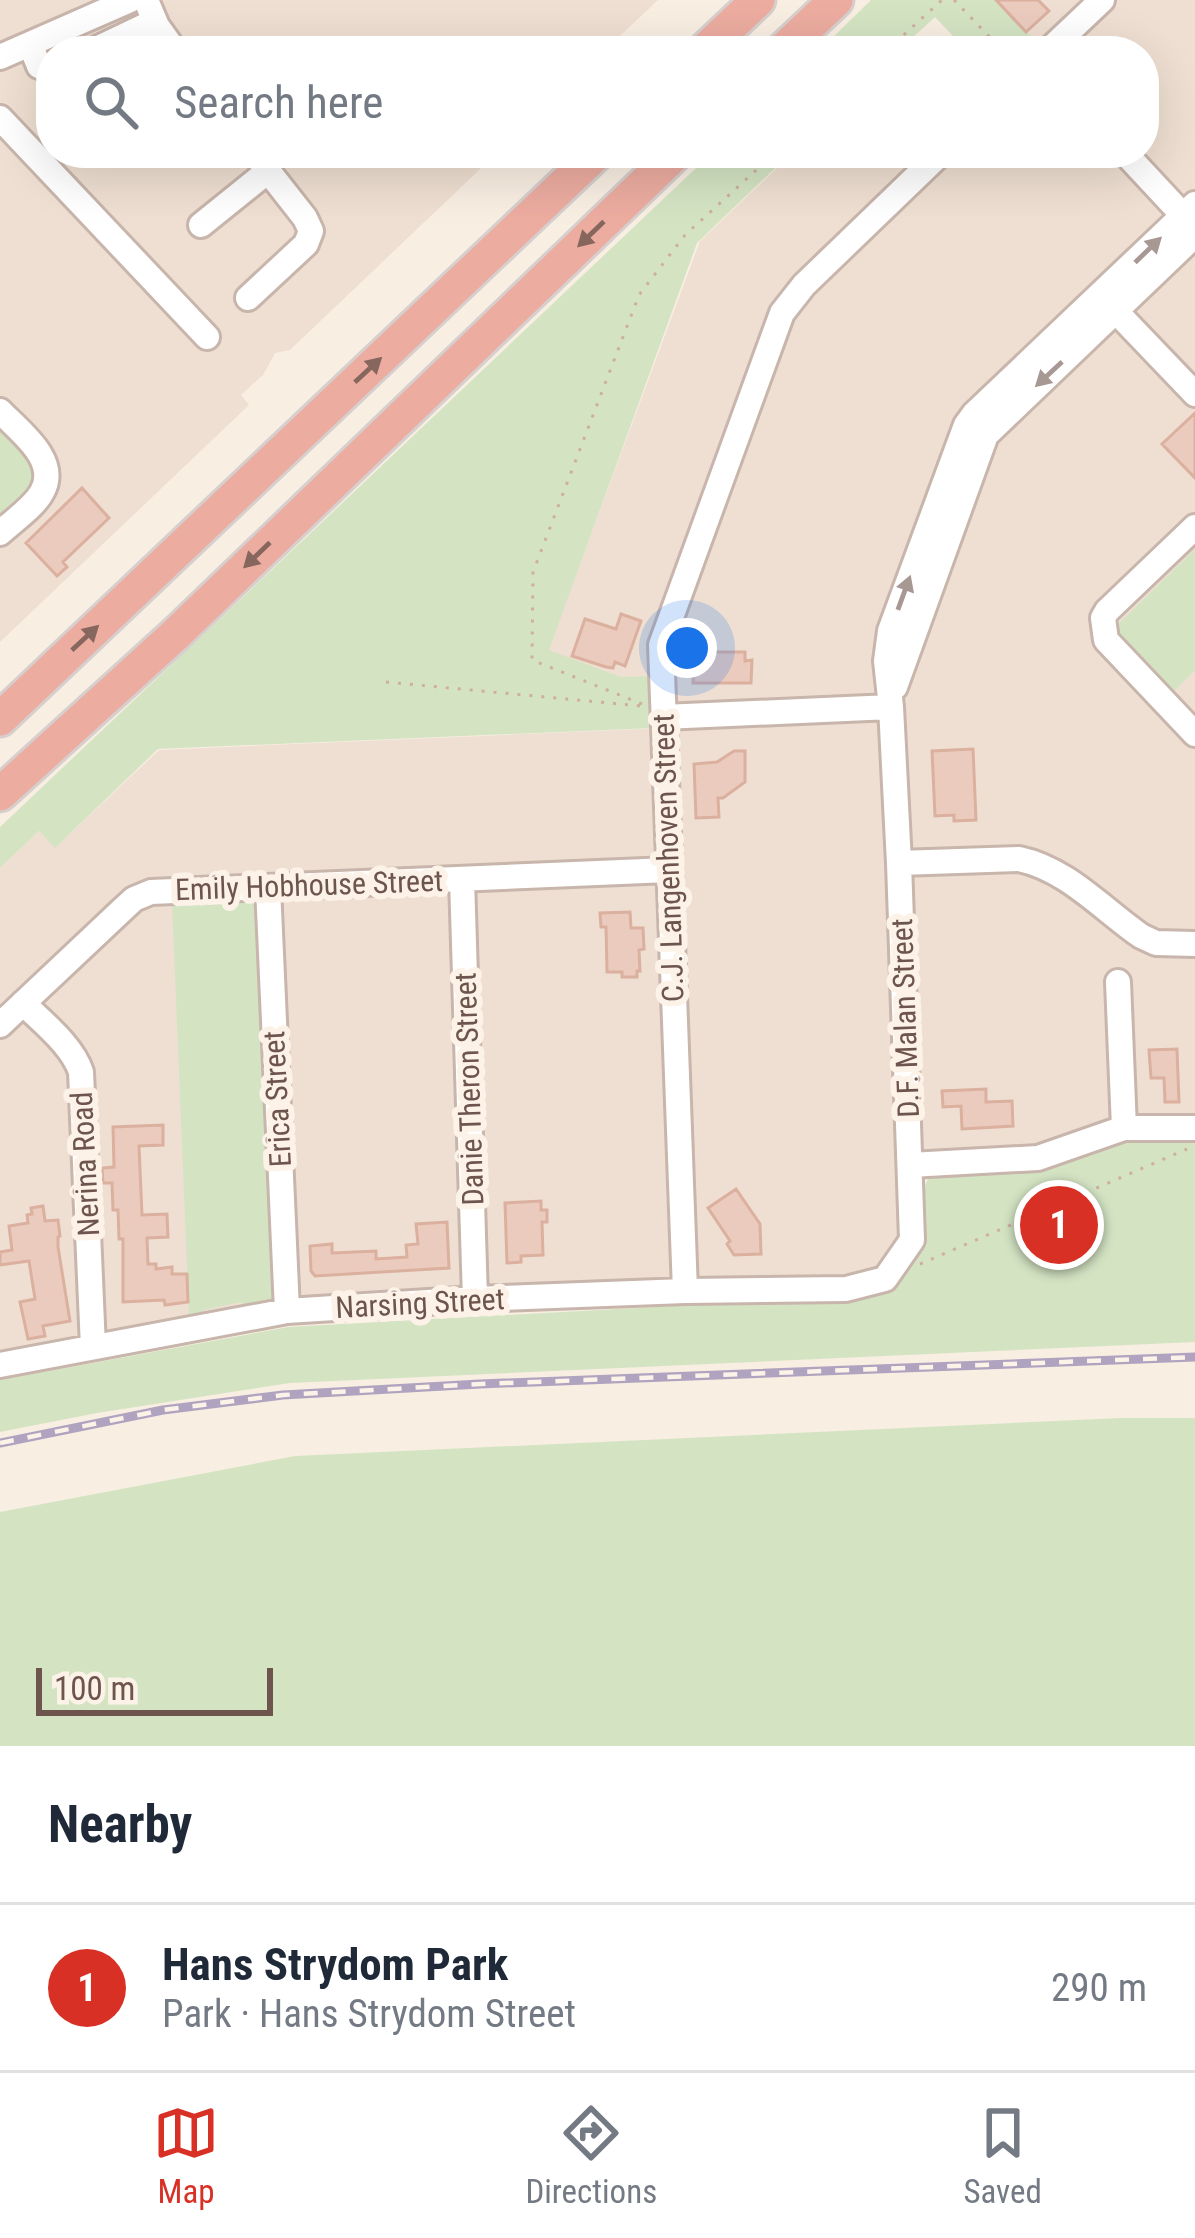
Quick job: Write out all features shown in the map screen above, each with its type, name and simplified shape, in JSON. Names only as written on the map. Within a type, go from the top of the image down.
[{"type":"highway","points":[[720,36],[758,0]]},
{"type":"highway","points":[[798,36],[836,0]]},
{"type":"highway","points":[[0,719],[580,168]]},
{"type":"highway","points":[[0,794],[176,634],[660,168]]},
{"type":"street","points":[[48,36],[130,0]]},
{"type":"street","points":[[1064,36],[1102,0]]},
{"type":"street","points":[[114,36],[151,11]]},
{"type":"street","points":[[0,57],[36,41]]},
{"type":"street","points":[[30,44],[36,58]]},
{"type":"street","points":[[0,118],[36,156]]},
{"type":"street","points":[[47,168],[207,337]]},
{"type":"street","points":[[201,225],[255,168]]},
{"type":"street","points":[[248,298],[310,238],[311,231],[266,168]]},
{"type":"street","name":"C.J. Langenhoven Street","points":[[686,1291],[661,645],[782,313],[804,285],[925,168]]},
{"type":"street","points":[[1140,168],[1192,220]]},
{"type":"street","name":"D.F. Malan Street","points":[[886,1279],[912,1240],[891,707],[897,676],[976,431],[974,414],[1108,304],[1192,220]]},
{"type":"street","points":[[1108,304],[1195,394]]},
{"type":"street","points":[[0,411],[46,465],[41,494],[0,533]]},
{"type":"street","points":[[1195,527],[1107,611],[1102,630],[1112,648],[1195,734]]},
{"type":"street","points":[[663,717],[891,707]]},
{"type":"street","points":[[899,863],[1034,862],[1062,876],[1141,937],[1156,943],[1195,944]]},
{"type":"street","name":"Emily Hobhouse Street","points":[[0,1025],[134,899],[151,892],[669,870]]},
{"type":"street","name":"Danie Theron Street","points":[[462,879],[475,1299]]},
{"type":"street","name":"Erica Street","points":[[268,887],[287,1311]]},
{"type":"street","points":[[1118,982],[1124,1128]]},
{"type":"street","name":"Nerina Road","points":[[23,1003],[69,1050],[81,1072],[93,1347]]},
{"type":"street","points":[[910,1165],[1037,1158],[1124,1128],[1195,1128]]},
{"type":"street","name":"Narsing Street","points":[[0,1365],[287,1311],[475,1299],[846,1289],[886,1279]]},
{"type":"path","points":[[902,36],[942,0]]},
{"type":"path","points":[[954,0],[989,36]]},
{"type":"path","points":[[386,682],[648,707],[532,660],[533,572],[638,295],[685,235],[759,168]]},
{"type":"path","points":[[886,1279],[1195,1145]]},
{"type":"shaded area","points":[[0,0],[658,0],[620,36],[36,36],[36,168],[481,168],[290,350],[275,353],[263,375],[241,395],[249,405],[0,642]]},
{"type":"shaded area","points":[[994,0],[1195,0],[1195,1128],[1122,1127],[1037,1156],[909,1165],[910,1240],[874,1280],[286,1310],[0,1364],[0,868],[39,831],[56,847],[159,750],[662,728],[548,650],[700,241],[777,168],[1159,168],[1159,36],[1029,36]]},
{"type":"green space","points":[[871,0],[996,0],[1030,36],[953,36],[935,17],[914,36],[834,36]]},
{"type":"green space","points":[[696,168],[775,168],[697,243],[549,650],[621,677],[650,676],[654,728],[158,749],[55,848],[39,831],[0,868],[0,827]]},
{"type":"green space","points":[[0,421],[37,468],[33,490],[0,522]]},
{"type":"green space","points":[[1195,549],[1195,670],[1171,694],[1113,629]]},
{"type":"green space","points":[[254,897],[262,907],[275,1288],[265,1303],[245,1308],[241,1302],[189,1318],[172,902]]},
{"type":"green space","points":[[1195,1139],[1195,1342],[290,1383],[0,1432],[0,1380],[288,1327],[872,1295],[898,1278],[914,1258],[930,1176],[1114,1142]]},
{"type":"green space","points":[[1195,1418],[1195,1746],[0,1746],[0,1512],[295,1456]]},
{"type":"building","points":[[996,0],[1038,0],[1049,11],[1026,32]]},
{"type":"building","points":[[1195,413],[1195,478],[1162,444]]},
{"type":"building","points":[[82,488],[109,518],[63,562],[67,567],[57,576],[26,543]]},
{"type":"building","points":[[621,614],[641,621],[625,666],[615,662],[613,668],[606,667],[572,656],[585,619],[616,629]]},
{"type":"building","points":[[695,652],[745,652],[745,661],[752,660],[751,683],[693,683]]},
{"type":"building","points":[[973,749],[976,820],[935,816],[932,751]]},
{"type":"building","points":[[734,751],[745,751],[745,782],[718,798],[719,817],[696,818],[694,764],[717,762]]},
{"type":"building","points":[[630,912],[631,928],[643,928],[644,949],[639,950],[637,977],[622,977],[622,972],[607,972],[606,927],[601,927],[600,913]]},
{"type":"building","points":[[1177,1049],[1179,1102],[1165,1102],[1164,1078],[1151,1078],[1149,1050]]},
{"type":"building","points":[[986,1089],[986,1102],[1012,1101],[1013,1126],[962,1129],[961,1106],[943,1107],[942,1091]]},
{"type":"building","points":[[163,1125],[163,1145],[139,1146],[142,1215],[167,1214],[168,1237],[147,1238],[148,1264],[156,1264],[156,1269],[172,1267],[172,1274],[187,1274],[188,1302],[123,1302],[123,1239],[119,1239],[118,1210],[113,1210],[112,1183],[103,1183],[102,1168],[114,1167],[113,1127]]},
{"type":"building","points":[[736,1189],[760,1224],[761,1254],[734,1255],[708,1208]]},
{"type":"building","points":[[541,1201],[541,1210],[547,1210],[547,1222],[542,1222],[543,1255],[521,1256],[521,1262],[507,1263],[505,1203]]},
{"type":"building","points":[[43,1206],[45,1221],[58,1220],[70,1321],[43,1326],[45,1336],[28,1339],[20,1302],[35,1299],[29,1261],[0,1265],[0,1252],[12,1250],[9,1226],[28,1223],[31,1208]]},
{"type":"building","points":[[447,1222],[449,1268],[315,1276],[311,1271],[310,1246],[332,1244],[332,1253],[376,1251],[376,1259],[407,1257],[406,1245],[418,1244],[416,1224]]},
{"type":"railway","points":[[0,1443],[163,1410],[283,1395],[1195,1357]]},
{"type":"place","name":"Hans Strydom Park","points":[[1059,1225]]}]
